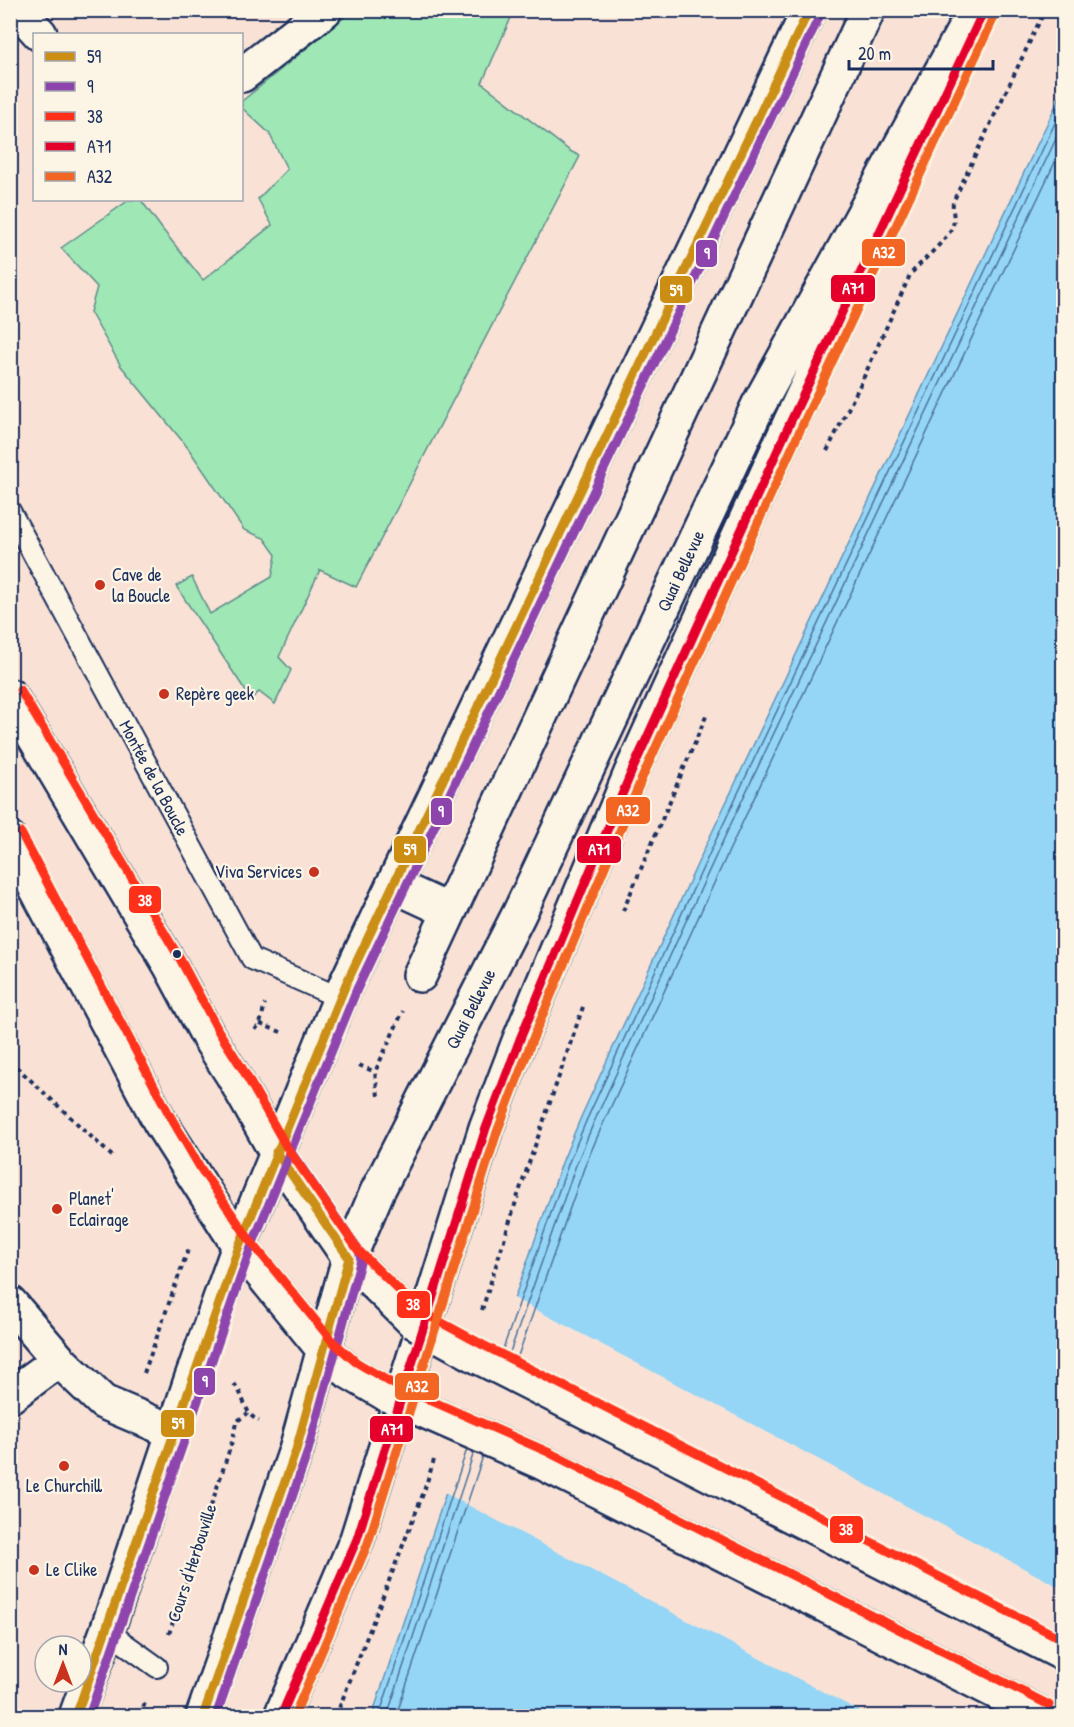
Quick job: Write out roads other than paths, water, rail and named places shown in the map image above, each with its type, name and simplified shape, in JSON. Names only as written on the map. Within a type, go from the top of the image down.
[{"type":"main road","points":[[18,10],[39,33]]},
{"type":"main road","points":[[243,74],[325,10]]},
{"type":"main road","points":[[76,1716],[238,1246],[340,998],[809,10]]},
{"type":"main road","points":[[420,975],[868,10]]},
{"type":"main road","name":"Quai Bellevue","points":[[203,1716],[296,1450],[349,1258],[377,1192],[519,914],[758,406],[975,10]]},
{"type":"main road","points":[[281,1716],[357,1539],[486,1128],[524,1028],[631,773],[790,423],[984,10]]},
{"type":"main road","points":[[10,696],[170,965],[209,1038],[276,1152],[349,1258],[414,1321],[477,1356],[1064,1654]]},
{"type":"main road","points":[[10,839],[160,1122],[238,1246],[323,1349],[349,1372],[388,1395],[543,1463],[1044,1716]]},
{"type":"main road","points":[[393,885],[449,911]]},
{"type":"main road","points":[[10,1303],[59,1360],[104,1402],[174,1432]]},
{"type":"main road","points":[[10,1396],[59,1360]]},
{"type":"lane","name":"Montée de la Boucle","points":[[10,511],[252,959],[340,998]]},
{"type":"lane","points":[[107,1631],[158,1667]]},
{"type":"water","points":[[1063,90],[1063,1716],[372,1716],[446,1493],[563,1160],[581,1117],[707,843]]},
{"type":"place","name":"Cave de la Boucle","points":[[100,585]]},
{"type":"place","name":"Repère geek","points":[[164,694]]},
{"type":"place","name":"Viva Services","points":[[314,872]]},
{"type":"place","name":"Planet' Eclairage","points":[[57,1209]]},
{"type":"place","name":"Le Churchill","points":[[64,1466]]},
{"type":"place","name":"Le Clike","points":[[34,1570]]}]
